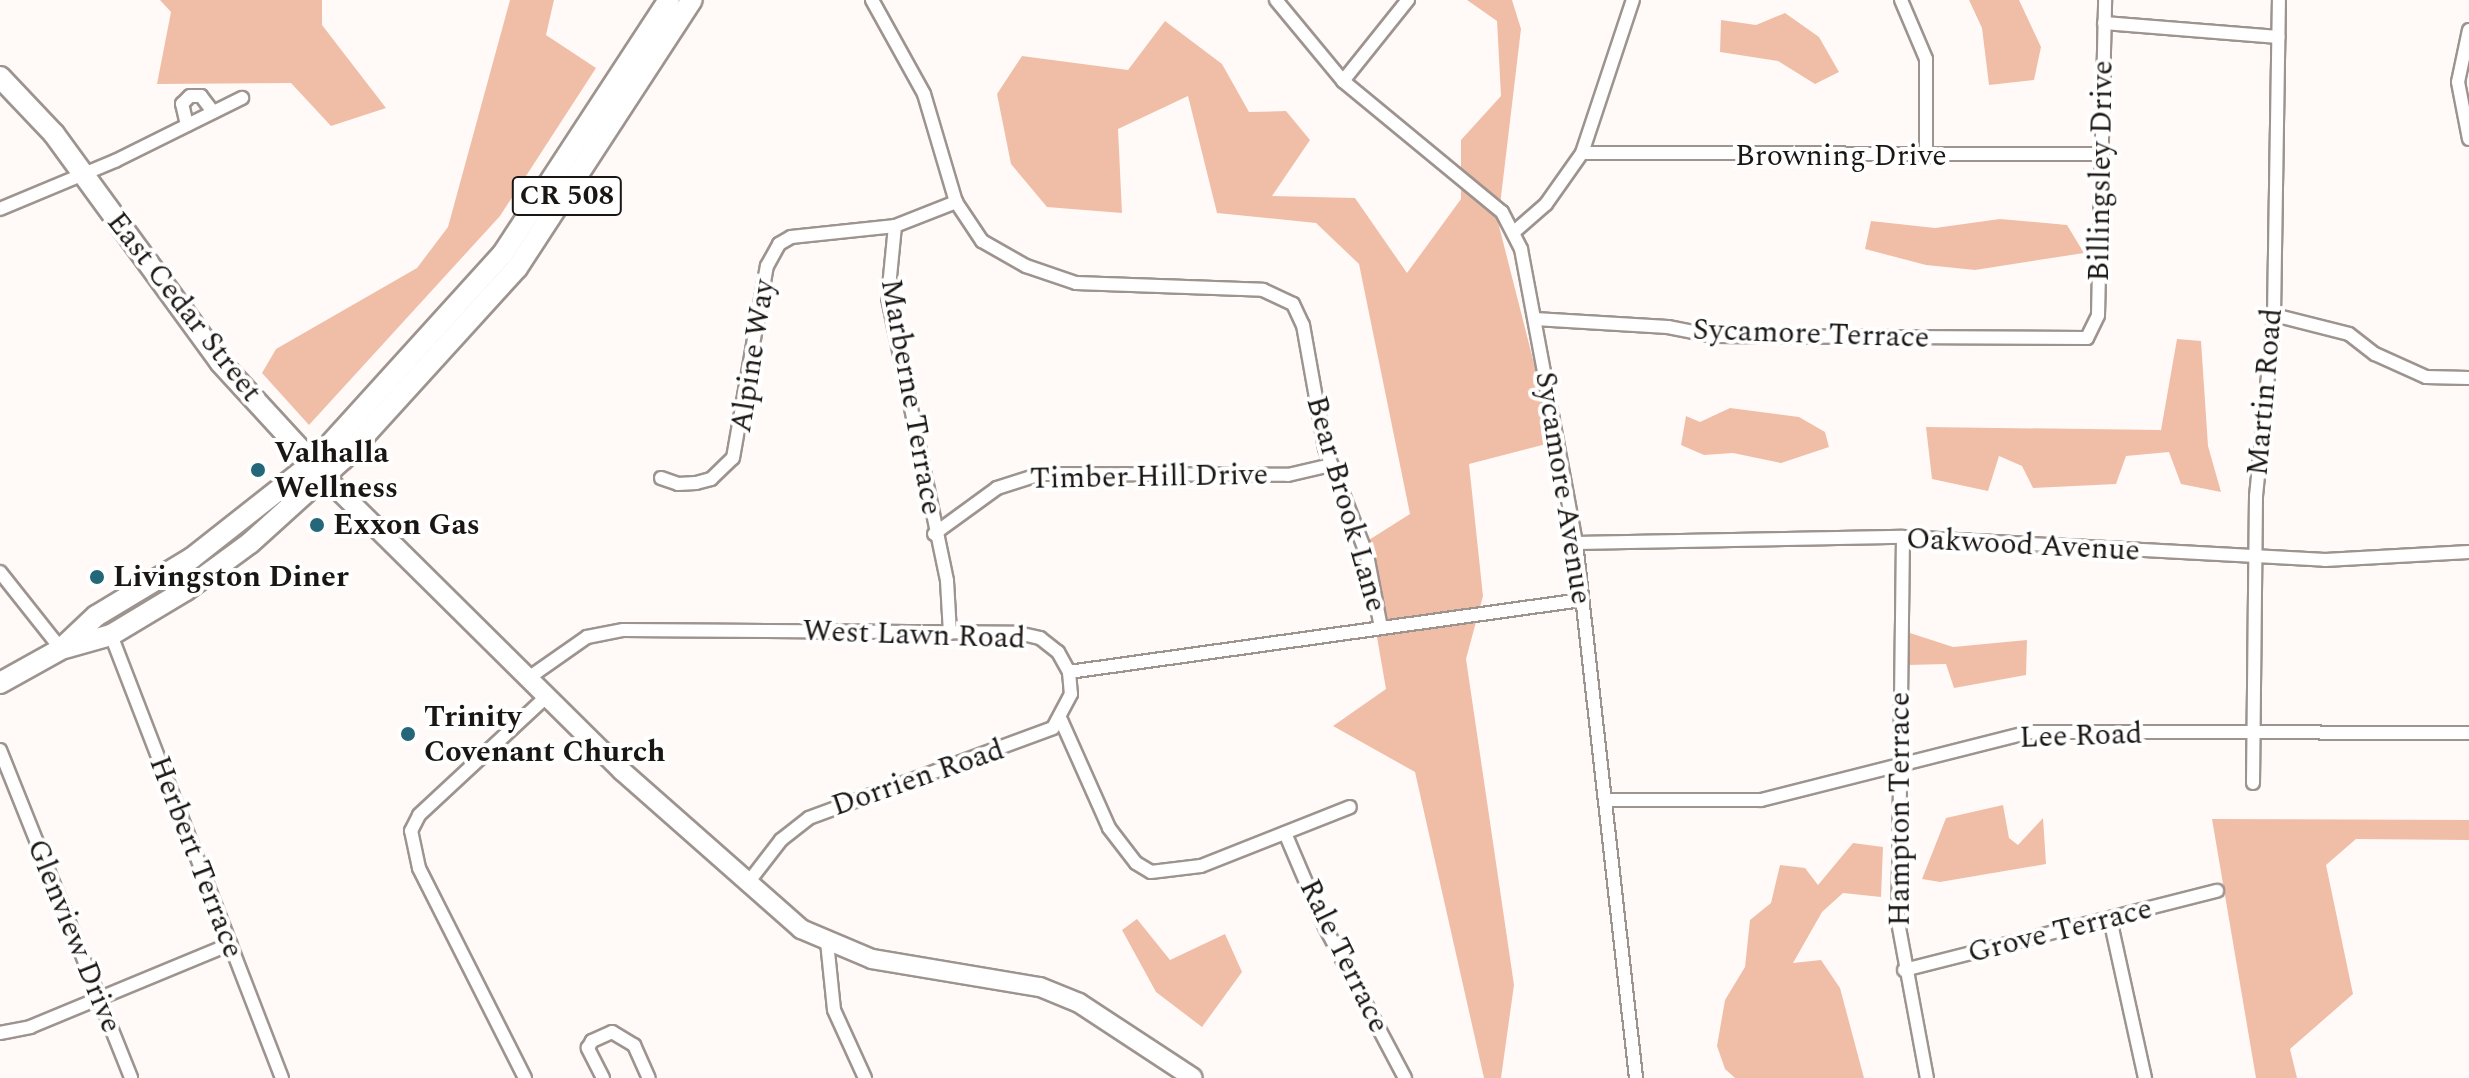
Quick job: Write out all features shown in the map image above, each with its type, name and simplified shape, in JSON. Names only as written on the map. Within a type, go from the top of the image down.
[{"type":"main road","name":"CR 508","points":[[622,93],[669,0]]},
{"type":"main road","name":"CR 508","points":[[61,649],[111,635],[250,543],[517,268],[530,232],[622,93],[692,0]]},
{"type":"main road","name":"East Cedar Street","points":[[0,77],[82,172],[220,362],[320,470],[527,679],[747,884],[801,929],[827,942],[905,967],[1040,987],[1079,1003],[1193,1078]]},
{"type":"main road","name":"CR 508","points":[[0,683],[61,649],[96,616],[165,576],[320,470]]},
{"type":"main road","points":[[111,635],[110,619],[162,587],[165,576]]},
{"type":"street","name":"Bear Brook Lane","points":[[872,0],[924,94],[956,202],[982,241],[1051,276],[1103,287],[1263,290],[1287,298],[1303,325],[1331,465],[1367,555],[1381,628]]},
{"type":"street","name":"Sycamore Avenue","points":[[1276,0],[1343,81],[1502,212],[1514,232],[1535,319],[1576,543],[1636,1078]]},
{"type":"street","points":[[1343,81],[1408,0]]},
{"type":"street","points":[[1514,232],[1546,204],[1582,153],[1633,0]]},
{"type":"street","points":[[1901,0],[1926,59],[1926,157]]},
{"type":"street","name":"Billingsley Drive","points":[[2087,338],[2098,315],[2099,154],[2105,0]]},
{"type":"street","name":"Martin Road","points":[[2253,783],[2259,558],[2256,496],[2274,315],[2279,0]]},
{"type":"street","points":[[2104,23],[2278,37]]},
{"type":"street","points":[[2469,30],[2458,82],[2469,139]]},
{"type":"street","points":[[187,125],[182,104],[190,96],[201,96],[213,112]]},
{"type":"street","points":[[0,209],[242,98]]},
{"type":"street","name":"Browning Drive","points":[[1582,153],[1926,157],[2099,154]]},
{"type":"street","points":[[895,226],[956,202]]},
{"type":"street","name":"Alpine Way","points":[[661,478],[678,484],[711,479],[733,458],[767,266],[779,244],[791,237],[895,226]]},
{"type":"street","name":"Marberne Terrace","points":[[895,226],[888,298],[934,534],[947,581],[950,633]]},
{"type":"street","points":[[2274,315],[2349,334],[2393,365],[2426,377],[2469,378]]},
{"type":"street","name":"Sycamore Terrace","points":[[1535,319],[1668,327],[1714,336],[2087,338]]},
{"type":"street","name":"Timber Hill Drive","points":[[934,534],[997,488],[1041,474],[1288,475],[1331,465]]},
{"type":"street","name":"Oakwood Avenue","points":[[1576,543],[1903,537],[2259,558],[2469,552]]},
{"type":"street","name":"Hampton Terrace","points":[[1903,537],[1897,893],[1904,970],[1927,1078]]},
{"type":"street","points":[[0,572],[61,649]]},
{"type":"street","points":[[1350,807],[1201,866],[1151,872],[1136,863],[1109,828],[1061,720],[1071,694],[1069,672],[1581,600]]},
{"type":"street","name":"West Lawn Road","points":[[527,679],[565,649],[601,632],[1029,635],[1050,644],[1069,672]]},
{"type":"street","name":"Herbert Terrace","points":[[111,635],[282,1078]]},
{"type":"street","points":[[525,1078],[419,868],[411,831],[419,815],[546,697]]},
{"type":"street","name":"Dorrien Road","points":[[747,884],[781,840],[809,818],[901,780],[1038,738],[1061,720]]},
{"type":"street","name":"Lee Road","points":[[1605,800],[1761,800],[2030,732],[2253,735],[2469,733]]},
{"type":"street","name":"Glenview Drive","points":[[0,750],[131,1078]]},
{"type":"street","name":"Rale Terrace","points":[[1285,833],[1325,927],[1405,1078]]},
{"type":"street","name":"Grove Terrace","points":[[1904,970],[2217,891]]},
{"type":"street","points":[[2110,919],[2145,1078]]},
{"type":"street","points":[[827,942],[834,1010],[865,1078]]},
{"type":"street","points":[[0,1033],[30,1027],[230,944]]},
{"type":"street","points":[[603,1078],[588,1048],[592,1041],[612,1032],[634,1045],[649,1078]]},
{"type":"shaded area","points":[[160,0],[322,0],[322,25],[386,108],[331,126],[291,83],[157,84],[171,12]]},
{"type":"shaded area","points":[[510,0],[554,0],[546,35],[596,68],[500,216],[309,425],[262,373],[276,349],[417,268],[448,227]]},
{"type":"shaded area","points":[[1467,0],[1512,0],[1521,29],[1498,222],[1554,442],[1469,464],[1483,596],[1466,659],[1514,985],[1501,1078],[1484,1078],[1415,772],[1333,726],[1386,689],[1361,545],[1410,514],[1359,264],[1316,223],[1217,213],[1188,96],[1118,129],[1122,213],[1047,207],[1011,164],[997,94],[1022,56],[1128,70],[1165,21],[1222,64],[1249,112],[1286,111],[1310,140],[1272,196],[1355,198],[1407,273],[1461,199],[1461,140],[1501,96],[1497,21]]},
{"type":"shaded area","points":[[1969,0],[2019,0],[2041,47],[2034,80],[1989,85],[1982,28]]},
{"type":"shaded area","points":[[1785,13],[1819,37],[1839,72],[1815,84],[1778,61],[1720,52],[1721,20],[1756,25]]},
{"type":"shaded area","points":[[2000,219],[2067,225],[2084,253],[1975,270],[1926,265],[1865,249],[1871,221],[1935,228]]},
{"type":"shaded area","points":[[2177,339],[2201,341],[2208,446],[2221,492],[2181,484],[2169,452],[2126,456],[2116,484],[2033,488],[2022,466],[1999,456],[1988,491],[1932,479],[1926,427],[2161,430]]},
{"type":"shaded area","points":[[1730,408],[1799,417],[1825,432],[1829,447],[1781,463],[1733,453],[1704,455],[1681,445],[1686,416],[1700,422]]},
{"type":"shaded area","points":[[1910,633],[1953,647],[2027,640],[2026,675],[1954,688],[1946,664],[1908,665]]},
{"type":"shaded area","points":[[2003,805],[2009,838],[2018,845],[2043,818],[2046,864],[1940,882],[1922,879],[1946,818]]},
{"type":"shaded area","points":[[2212,819],[2469,820],[2469,840],[2356,839],[2326,865],[2353,994],[2290,1049],[2297,1078],[2256,1078]]},
{"type":"shaded area","points":[[1853,843],[1883,847],[1881,897],[1843,893],[1822,912],[1793,963],[1821,960],[1840,988],[1864,1078],[1735,1078],[1725,1069],[1717,1046],[1725,1000],[1745,967],[1750,920],[1771,903],[1780,865],[1805,868],[1818,885]]},
{"type":"shaded area","points":[[1137,919],[1170,960],[1225,934],[1242,972],[1202,1027],[1156,992],[1122,930]]},
{"type":"place","name":"Valhalla Wellness","points":[[258,470]]},
{"type":"place","name":"Exxon Gas","points":[[317,525]]},
{"type":"place","name":"Livingston Diner","points":[[97,577]]},
{"type":"place","name":"Trinity Covenant Church","points":[[408,734]]}]
